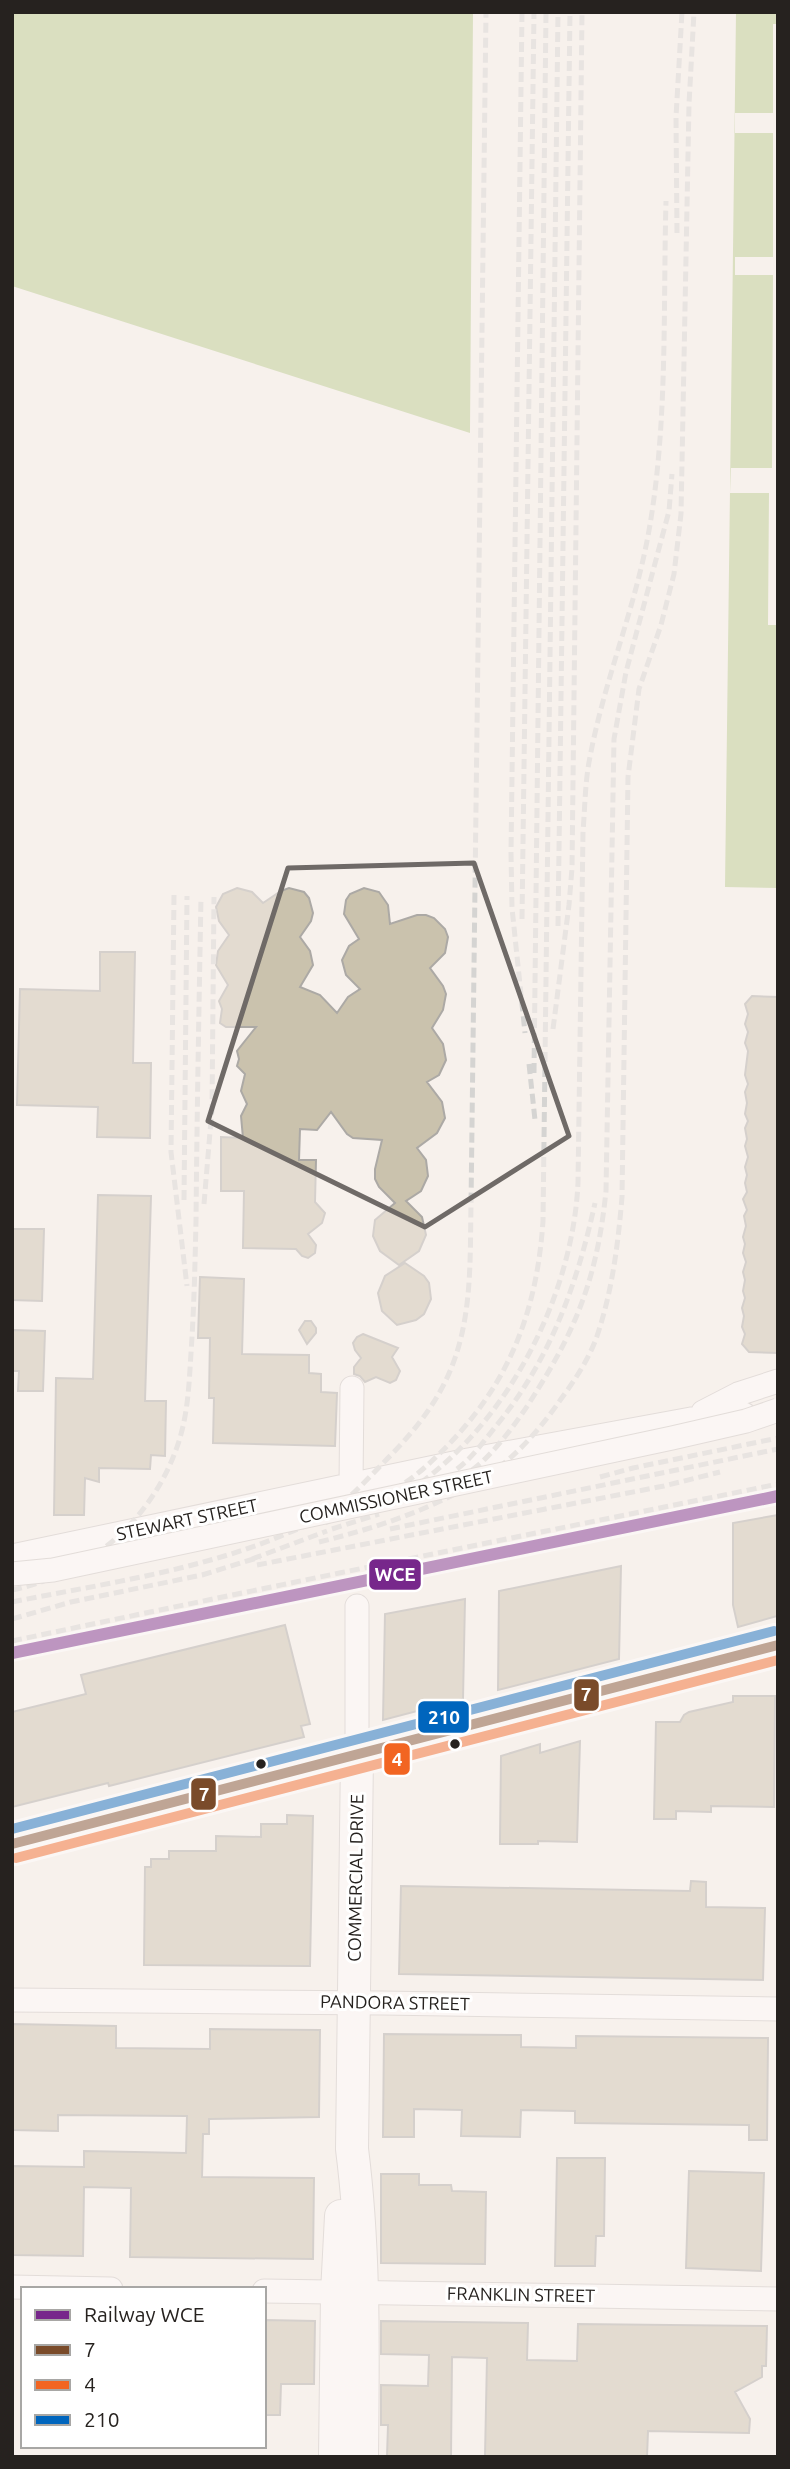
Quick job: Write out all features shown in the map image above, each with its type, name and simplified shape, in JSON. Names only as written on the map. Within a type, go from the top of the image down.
[{"type":"street","name":"STEWART STREET","points":[[691,1419],[738,1394],[778,1381]]},
{"type":"street","points":[[351,1484],[352,1388]]},
{"type":"street","name":"STEWART STREET","points":[[12,1556],[351,1484],[691,1419],[778,1408]]},
{"type":"street","name":"COMMISSIONER STREET","points":[[12,1574],[53,1570],[672,1438],[746,1421],[778,1408]]},
{"type":"street","name":"COMMERCIAL DRIVE","points":[[357,1606],[352,2149],[342,2201],[362,2457]]},
{"type":"street","points":[[12,1844],[778,1645]]},
{"type":"street","name":"PANDORA STREET","points":[[12,2000],[778,2009]]},
{"type":"street","name":"FRANKLIN STREET","points":[[266,2291],[778,2299]]},
{"type":"street","name":"COMMERCIAL DRIVE","points":[[335,2457],[349,2293]]},
{"type":"highlighted area","points":[[474,863],[569,1136],[425,1227],[208,1121],[288,868]]},
{"type":"shaded area","points":[[12,12],[473,12],[470,433],[12,286]]},
{"type":"shaded area","points":[[736,12],[778,12],[778,888],[725,887]]},
{"type":"pier","points":[[773,24],[778,24],[777,625],[768,625],[769,493],[730,493],[731,468],[772,468],[773,275],[735,275],[735,257],[773,257],[773,133],[735,133],[735,113],[773,113]]},
{"type":"building","points":[[237,888],[252,892],[263,903],[289,888],[304,892],[309,898],[313,913],[300,937],[310,951],[313,965],[300,987],[320,995],[337,1013],[348,997],[360,989],[346,975],[342,960],[349,946],[359,939],[344,914],[346,900],[350,894],[364,888],[379,892],[388,905],[390,924],[417,915],[426,915],[434,918],[445,929],[448,937],[445,953],[430,968],[446,994],[443,1010],[432,1028],[443,1044],[446,1060],[439,1075],[427,1082],[442,1102],[445,1118],[437,1133],[417,1148],[426,1160],[428,1176],[421,1191],[406,1201],[422,1217],[426,1235],[419,1251],[399,1265],[380,1251],[373,1236],[375,1220],[395,1203],[375,1179],[382,1140],[353,1138],[331,1112],[317,1130],[300,1129],[299,1160],[316,1160],[315,1202],[325,1213],[322,1223],[308,1234],[316,1245],[315,1253],[308,1258],[296,1249],[243,1248],[244,1191],[221,1191],[221,1137],[243,1138],[241,1116],[247,1104],[241,1091],[245,1074],[237,1066],[237,1051],[256,1027],[226,1027],[220,1023],[222,1009],[219,1001],[228,985],[216,965],[218,951],[229,935],[219,921],[216,907],[223,894]]},
{"type":"building","points":[[100,952],[135,952],[133,1063],[151,1063],[150,1138],[97,1137],[98,1107],[17,1105],[20,989],[100,991]]},
{"type":"building","points":[[752,996],[778,997],[778,1353],[749,1352],[742,1344],[745,1334],[742,1327],[745,1298],[743,1272],[746,1262],[743,1237],[747,1210],[743,1199],[747,1192],[745,1167],[748,1157],[745,1146],[745,1128],[748,1121],[745,1114],[745,1092],[748,1084],[745,1075],[748,1051],[745,1043],[748,1032],[745,1024],[748,1014],[745,1004]]},
{"type":"building","points":[[98,1195],[151,1196],[145,1401],[166,1401],[165,1456],[151,1455],[150,1469],[99,1468],[99,1482],[85,1478],[84,1515],[54,1515],[56,1378],[93,1379]]},
{"type":"building","points":[[12,1229],[44,1229],[42,1301],[12,1300]]},
{"type":"building","points":[[405,1263],[424,1276],[429,1283],[431,1299],[424,1314],[416,1320],[397,1325],[382,1311],[378,1293],[385,1276]]},
{"type":"building","points":[[200,1277],[244,1279],[242,1354],[309,1355],[309,1373],[321,1374],[321,1392],[337,1393],[335,1446],[213,1443],[214,1398],[209,1398],[210,1338],[198,1338]]},
{"type":"building","points":[[305,1321],[311,1321],[316,1328],[316,1333],[307,1344],[299,1330]]},
{"type":"building","points":[[12,1330],[45,1331],[43,1391],[18,1391],[19,1371],[12,1371]]},
{"type":"building","points":[[363,1334],[398,1348],[392,1357],[400,1371],[396,1380],[390,1383],[376,1377],[365,1382],[354,1374],[354,1367],[361,1358],[353,1343]]},
{"type":"building","points":[[778,1515],[777,1616],[738,1627],[733,1605],[733,1523]]},
{"type":"building","points":[[621,1566],[619,1659],[498,1690],[499,1591]]},
{"type":"building","points":[[465,1599],[463,1699],[383,1720],[385,1614]]},
{"type":"building","points":[[285,1625],[310,1724],[301,1726],[304,1737],[109,1786],[108,1783],[12,1807],[12,1712],[86,1694],[81,1675]]},
{"type":"building","points":[[733,1696],[775,1696],[774,1807],[711,1806],[711,1812],[676,1811],[676,1819],[654,1819],[656,1722],[680,1722],[689,1712],[733,1702]]},
{"type":"building","points":[[580,1741],[577,1842],[500,1844],[501,1756],[540,1744],[540,1753]]},
{"type":"building","points":[[287,1815],[313,1816],[310,1966],[144,1965],[145,1867],[151,1867],[151,1859],[169,1859],[169,1851],[216,1851],[216,1836],[261,1837],[261,1824],[287,1824]]},
{"type":"building","points":[[691,1881],[706,1882],[706,1907],[765,1908],[763,1980],[399,1974],[401,1886],[690,1891]]},
{"type":"building","points":[[12,2024],[116,2026],[116,2048],[210,2049],[210,2029],[320,2030],[319,2117],[209,2119],[209,2134],[203,2134],[202,2177],[314,2178],[313,2259],[130,2257],[131,2188],[84,2187],[83,2256],[12,2255],[12,2166],[84,2167],[84,2151],[186,2153],[187,2116],[58,2115],[58,2131],[12,2130]]},
{"type":"building","points":[[384,2034],[521,2035],[521,2047],[576,2048],[576,2036],[768,2038],[767,2140],[749,2140],[749,2125],[575,2123],[575,2111],[521,2110],[520,2137],[461,2136],[462,2110],[414,2109],[414,2137],[383,2137]]},
{"type":"building","points":[[557,2158],[605,2158],[604,2236],[596,2236],[595,2266],[555,2266]]},
{"type":"building","points":[[689,2171],[764,2173],[761,2271],[686,2268]]},
{"type":"building","points":[[381,2174],[419,2174],[419,2185],[451,2185],[452,2191],[486,2192],[485,2264],[381,2263]]},
{"type":"building","points":[[266,2320],[315,2321],[314,2384],[281,2384],[280,2415],[266,2415]]},
{"type":"building","points":[[381,2321],[528,2323],[527,2360],[577,2361],[578,2324],[767,2326],[766,2366],[762,2366],[762,2377],[735,2392],[750,2419],[749,2433],[648,2431],[647,2457],[485,2457],[487,2358],[452,2357],[451,2457],[387,2457],[388,2425],[381,2425],[381,2385],[428,2386],[429,2355],[381,2354]]},
{"type":"railway","points":[[12,1602],[216,1559],[320,1519],[357,1489],[411,1433],[429,1410],[450,1372],[461,1339],[469,1282],[470,1244],[486,12]]},
{"type":"railway","points":[[522,12],[511,853],[512,908],[525,1033]]},
{"type":"railway","points":[[522,919],[534,12]]},
{"type":"railway","points":[[534,1073],[546,12]]},
{"type":"railway","points":[[325,1523],[401,1486],[451,1442],[474,1415],[494,1387],[523,1326],[539,1258],[543,1221],[558,12]]},
{"type":"railway","points":[[558,926],[570,12]]},
{"type":"railway","points":[[553,1029],[572,868],[582,12]]},
{"type":"railway","points":[[677,233],[676,117],[682,12]]},
{"type":"railway","points":[[319,1542],[364,1530],[430,1506],[452,1496],[502,1465],[521,1448],[554,1409],[585,1362],[602,1322],[616,1251],[622,1197],[628,777],[639,689],[661,625],[674,574],[681,514],[689,104],[694,12]]},
{"type":"railway","points":[[369,1513],[412,1489],[451,1457],[486,1419],[516,1376],[541,1330],[560,1281],[572,1232],[578,1183],[586,785],[603,701],[642,564],[654,495],[662,412],[666,201]]},
{"type":"railway","points":[[449,1489],[493,1450],[538,1389],[576,1318],[598,1246],[606,1191],[614,739],[626,672],[669,511],[672,474]]},
{"type":"railway","points":[[174,895],[171,1152],[187,1286]]},
{"type":"railway","points":[[184,1200],[187,896]]},
{"type":"railway","points":[[12,1590],[67,1571],[114,1540],[134,1521],[151,1498],[166,1474],[181,1435],[189,1389],[194,1304],[201,897]]},
{"type":"railway","points":[[204,1204],[212,1108],[214,897]]},
{"type":"railway","points":[[529,1064],[535,1120]]},
{"type":"railway","points":[[457,1469],[478,1449],[532,1375],[570,1292],[595,1203]]},
{"type":"railway","points":[[600,1477],[778,1438]]},
{"type":"railway","points":[[390,1529],[778,1449]]},
{"type":"railway","points":[[257,1565],[664,1486],[720,1472]]},
{"type":"railway","points":[[12,1641],[778,1484]]},
{"type":"railway","points":[[332,1529],[379,1514]]},
{"type":"railway","points":[[252,1559],[327,1531]]},
{"type":"railway","points":[[12,1619],[71,1602],[202,1575],[260,1557]]},
{"type":"rail line","name":"WCE","points":[[12,1653],[778,1496]]},
{"type":"transit line","name":"210","points":[[12,1829],[774,1631]]},
{"type":"transit line","name":"7","points":[[12,1844],[778,1645]]},
{"type":"transit line","name":"4","points":[[16,1858],[778,1660]]}]
